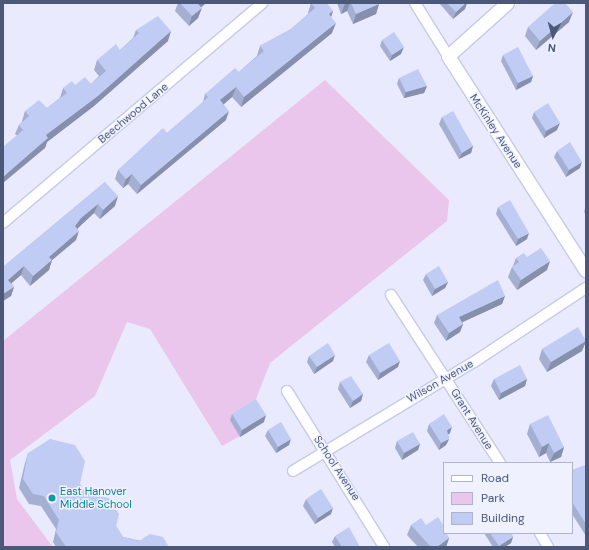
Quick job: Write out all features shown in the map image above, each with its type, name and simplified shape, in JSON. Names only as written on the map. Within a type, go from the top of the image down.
[{"type":"street","name":"Beechwood Lane","points":[[3,222],[262,3]]},
{"type":"street","points":[[415,3],[448,56],[507,3]]},
{"type":"street","name":"McKinley Avenue","points":[[448,56],[586,271]]},
{"type":"street","name":"Wilson Avenue","points":[[293,471],[447,378],[586,288]]},
{"type":"street","name":"Grant Avenue","points":[[391,294],[447,378],[499,462]]},
{"type":"street","name":"School Avenue","points":[[287,391],[326,451],[384,547]]},
{"type":"street","points":[[541,534],[548,547]]},
{"type":"green space","points":[[325,80],[449,200],[447,221],[270,363],[242,435],[222,446],[150,329],[127,322],[95,396],[10,460],[17,499],[53,547],[3,547],[3,341]]},
{"type":"building","points":[[180,3],[199,3],[198,4],[202,8],[192,16]]},
{"type":"building","points":[[311,3],[327,3],[333,11],[329,14],[336,23],[244,97],[236,87],[220,100],[229,111],[141,185],[132,174],[126,179],[118,170],[163,128],[167,133],[195,109],[208,97],[205,94],[235,68],[239,72],[264,51],[260,46],[291,29],[315,8]]},
{"type":"building","points":[[351,3],[379,3],[379,4],[356,14]]},
{"type":"building","points":[[447,3],[466,3],[456,12]]},
{"type":"building","points":[[555,3],[565,3],[573,12],[540,41],[528,27]]},
{"type":"building","points":[[158,16],[171,31],[98,96],[46,135],[48,138],[3,177],[3,147],[23,130],[19,125],[29,116],[25,111],[39,100],[47,108],[67,93],[63,88],[72,81],[75,85],[85,77],[91,84],[106,71],[97,60],[116,44],[120,50],[139,33],[136,30]]},
{"type":"building","points":[[394,32],[404,47],[392,55],[382,40]]},
{"type":"building","points":[[518,47],[533,76],[518,83],[503,55]]},
{"type":"building","points":[[418,69],[427,86],[406,92],[399,78]]},
{"type":"building","points":[[548,103],[560,123],[546,131],[534,112]]},
{"type":"building","points":[[453,111],[473,146],[462,153],[442,117]]},
{"type":"building","points":[[570,142],[582,162],[569,170],[557,151]]},
{"type":"building","points":[[105,182],[118,196],[103,210],[98,204],[81,218],[75,226],[79,231],[49,257],[52,260],[33,276],[24,266],[8,280],[14,287],[3,294],[3,267]]},
{"type":"building","points":[[510,200],[529,233],[518,239],[498,207]]},
{"type":"building","points":[[541,248],[550,261],[521,280],[512,267],[519,262],[516,258],[524,253],[527,257]]},
{"type":"building","points":[[439,266],[448,282],[435,289],[426,274]]},
{"type":"building","points":[[498,280],[505,296],[459,317],[463,324],[449,333],[437,315]]},
{"type":"building","points":[[578,327],[586,341],[551,362],[542,349]]},
{"type":"building","points":[[328,343],[335,355],[317,367],[309,356]]},
{"type":"building","points":[[389,343],[400,361],[380,373],[369,355]]},
{"type":"building","points":[[520,365],[527,379],[501,393],[494,379]]},
{"type":"building","points":[[351,376],[363,394],[353,401],[340,382]]},
{"type":"building","points":[[256,399],[266,415],[242,430],[232,414]]},
{"type":"building","points":[[444,414],[452,427],[447,430],[449,439],[441,443],[429,424]]},
{"type":"building","points":[[548,415],[564,447],[554,453],[549,443],[542,447],[530,424]]},
{"type":"building","points":[[281,422],[291,439],[278,447],[268,430]]},
{"type":"building","points":[[413,432],[420,444],[404,453],[397,441]]},
{"type":"building","name":"East Hanover Middle School","points":[[50,439],[75,445],[85,461],[80,484],[85,493],[109,498],[119,514],[116,526],[123,537],[139,541],[150,534],[163,537],[169,547],[66,547],[56,532],[59,520],[44,496],[33,494],[23,479],[28,453]]},
{"type":"building","points":[[585,465],[586,466],[586,524],[573,504],[573,470]]},
{"type":"building","points":[[321,489],[333,508],[318,518],[306,499]]},
{"type":"building","points":[[438,517],[443,524],[443,534],[447,534],[449,538],[437,547],[431,547],[411,525],[421,518],[426,525]]},
{"type":"building","points":[[349,527],[360,547],[342,547],[335,536]]},
{"type":"building","points":[[491,534],[512,534],[513,537],[499,546]]},
{"type":"place","name":"East Hanover Middle School","points":[[52,498]]}]
